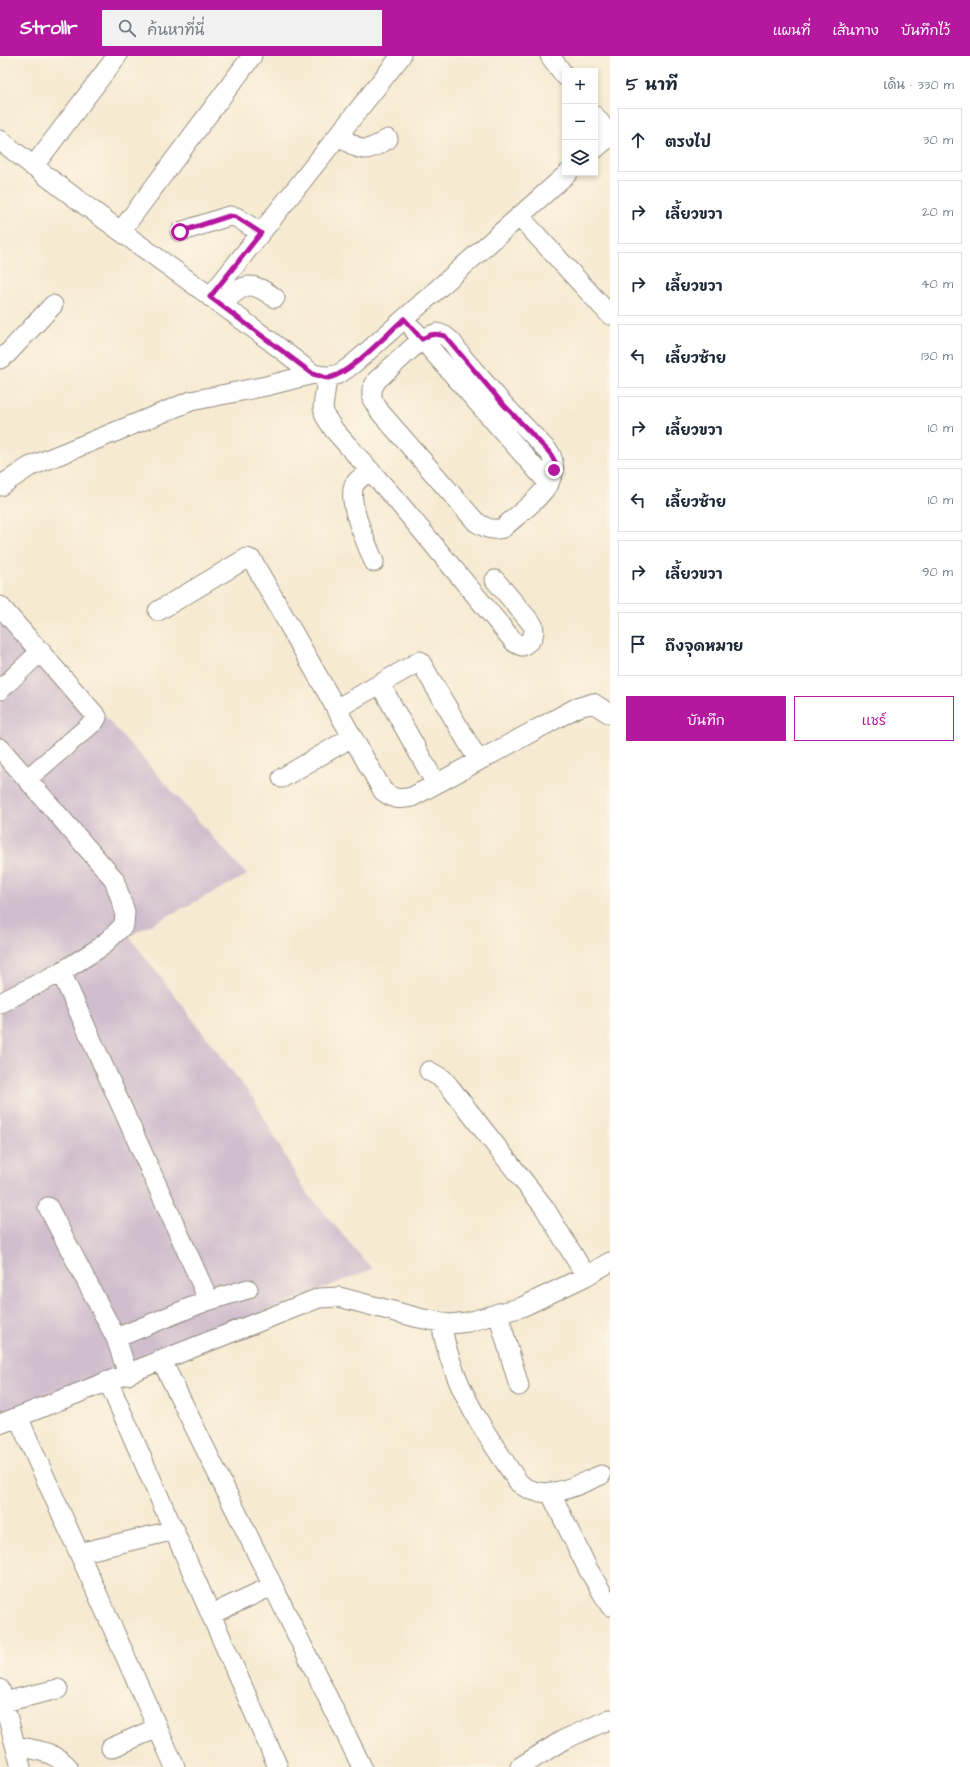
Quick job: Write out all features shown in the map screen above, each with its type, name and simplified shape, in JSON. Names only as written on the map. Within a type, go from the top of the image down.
[{"type":"street","points":[[33,167],[116,56]]},
{"type":"street","points":[[121,231],[182,152],[252,56]]},
{"type":"street","points":[[216,301],[261,233],[401,56]]},
{"type":"street","points":[[550,56],[562,72]]},
{"type":"street","points":[[598,142],[604,128]]},
{"type":"street","points":[[339,135],[357,148],[365,150],[375,147],[388,140]]},
{"type":"street","points":[[0,140],[33,167],[320,376],[325,416],[334,430],[370,470],[515,643],[522,646],[533,636],[535,632],[533,625],[496,580]]},
{"type":"street","points":[[0,486],[29,467],[191,401],[320,376],[339,374],[348,368],[404,319],[565,176]]},
{"type":"street","points":[[180,232],[229,216],[236,217],[261,233]]},
{"type":"street","points":[[519,216],[610,315]]},
{"type":"street","points":[[216,301],[247,286],[260,288],[275,298]]},
{"type":"street","points":[[0,359],[7,354],[53,305]]},
{"type":"street","points":[[404,319],[422,339],[549,484],[542,493],[503,528],[494,530],[486,529],[476,522],[380,412],[372,399],[372,389],[377,380],[422,339]]},
{"type":"street","points":[[370,470],[355,484],[352,494],[354,507],[374,562]]},
{"type":"street","points":[[158,611],[247,558],[252,560],[352,737],[383,790],[391,798],[400,800],[412,797],[544,724],[586,704],[593,704],[610,714]]},
{"type":"street","points":[[0,606],[97,717],[95,721],[27,779]]},
{"type":"street","points":[[0,690],[41,652]]},
{"type":"street","points":[[336,709],[420,661],[478,760]]},
{"type":"street","points":[[380,684],[436,784]]},
{"type":"street","points":[[282,778],[352,737]]},
{"type":"street","points":[[0,748],[114,879],[126,912],[124,925],[101,947],[61,972],[0,1003]]},
{"type":"street","points":[[61,972],[204,1289],[206,1294],[204,1302]]},
{"type":"street","points":[[429,1071],[443,1079],[449,1086],[544,1207],[586,1276]]},
{"type":"street","points":[[48,1207],[116,1338],[128,1375]]},
{"type":"street","points":[[0,1424],[108,1381],[128,1375],[319,1298],[339,1297],[419,1318],[450,1324],[468,1322],[522,1307],[586,1276],[610,1262]]},
{"type":"street","points":[[116,1338],[204,1302],[248,1289]]},
{"type":"street","points":[[498,1313],[519,1386]]},
{"type":"street","points":[[440,1322],[445,1348],[454,1374],[476,1417],[519,1483],[528,1490],[540,1494],[571,1487],[601,1475]]},
{"type":"street","points":[[162,1361],[362,1767]]},
{"type":"street","points":[[108,1381],[212,1614],[278,1767]]},
{"type":"street","points":[[18,1417],[175,1767]]},
{"type":"street","points":[[550,1492],[588,1568],[610,1606]]},
{"type":"street","points":[[79,1552],[174,1530]]},
{"type":"street","points":[[212,1614],[272,1586]]},
{"type":"street","points":[[21,1767],[2,1696],[58,1689]]},
{"type":"street","points":[[520,1767],[563,1740],[610,1719]]},
{"type":"street","points":[[111,1748],[157,1728]]},
{"type":"street","points":[[16,1746],[52,1754],[61,1759],[68,1767]]},
{"type":"shaded area","points":[[0,599],[247,875],[129,936],[255,1101],[302,1187],[372,1269],[0,1416]]},
{"type":"route","points":[[180,232],[229,216],[236,217],[261,233],[210,297],[313,374],[327,378],[339,374],[359,359],[404,319],[422,339],[431,334],[437,333],[445,336],[452,342],[464,359],[503,404],[550,453],[555,462],[554,470]]}]
